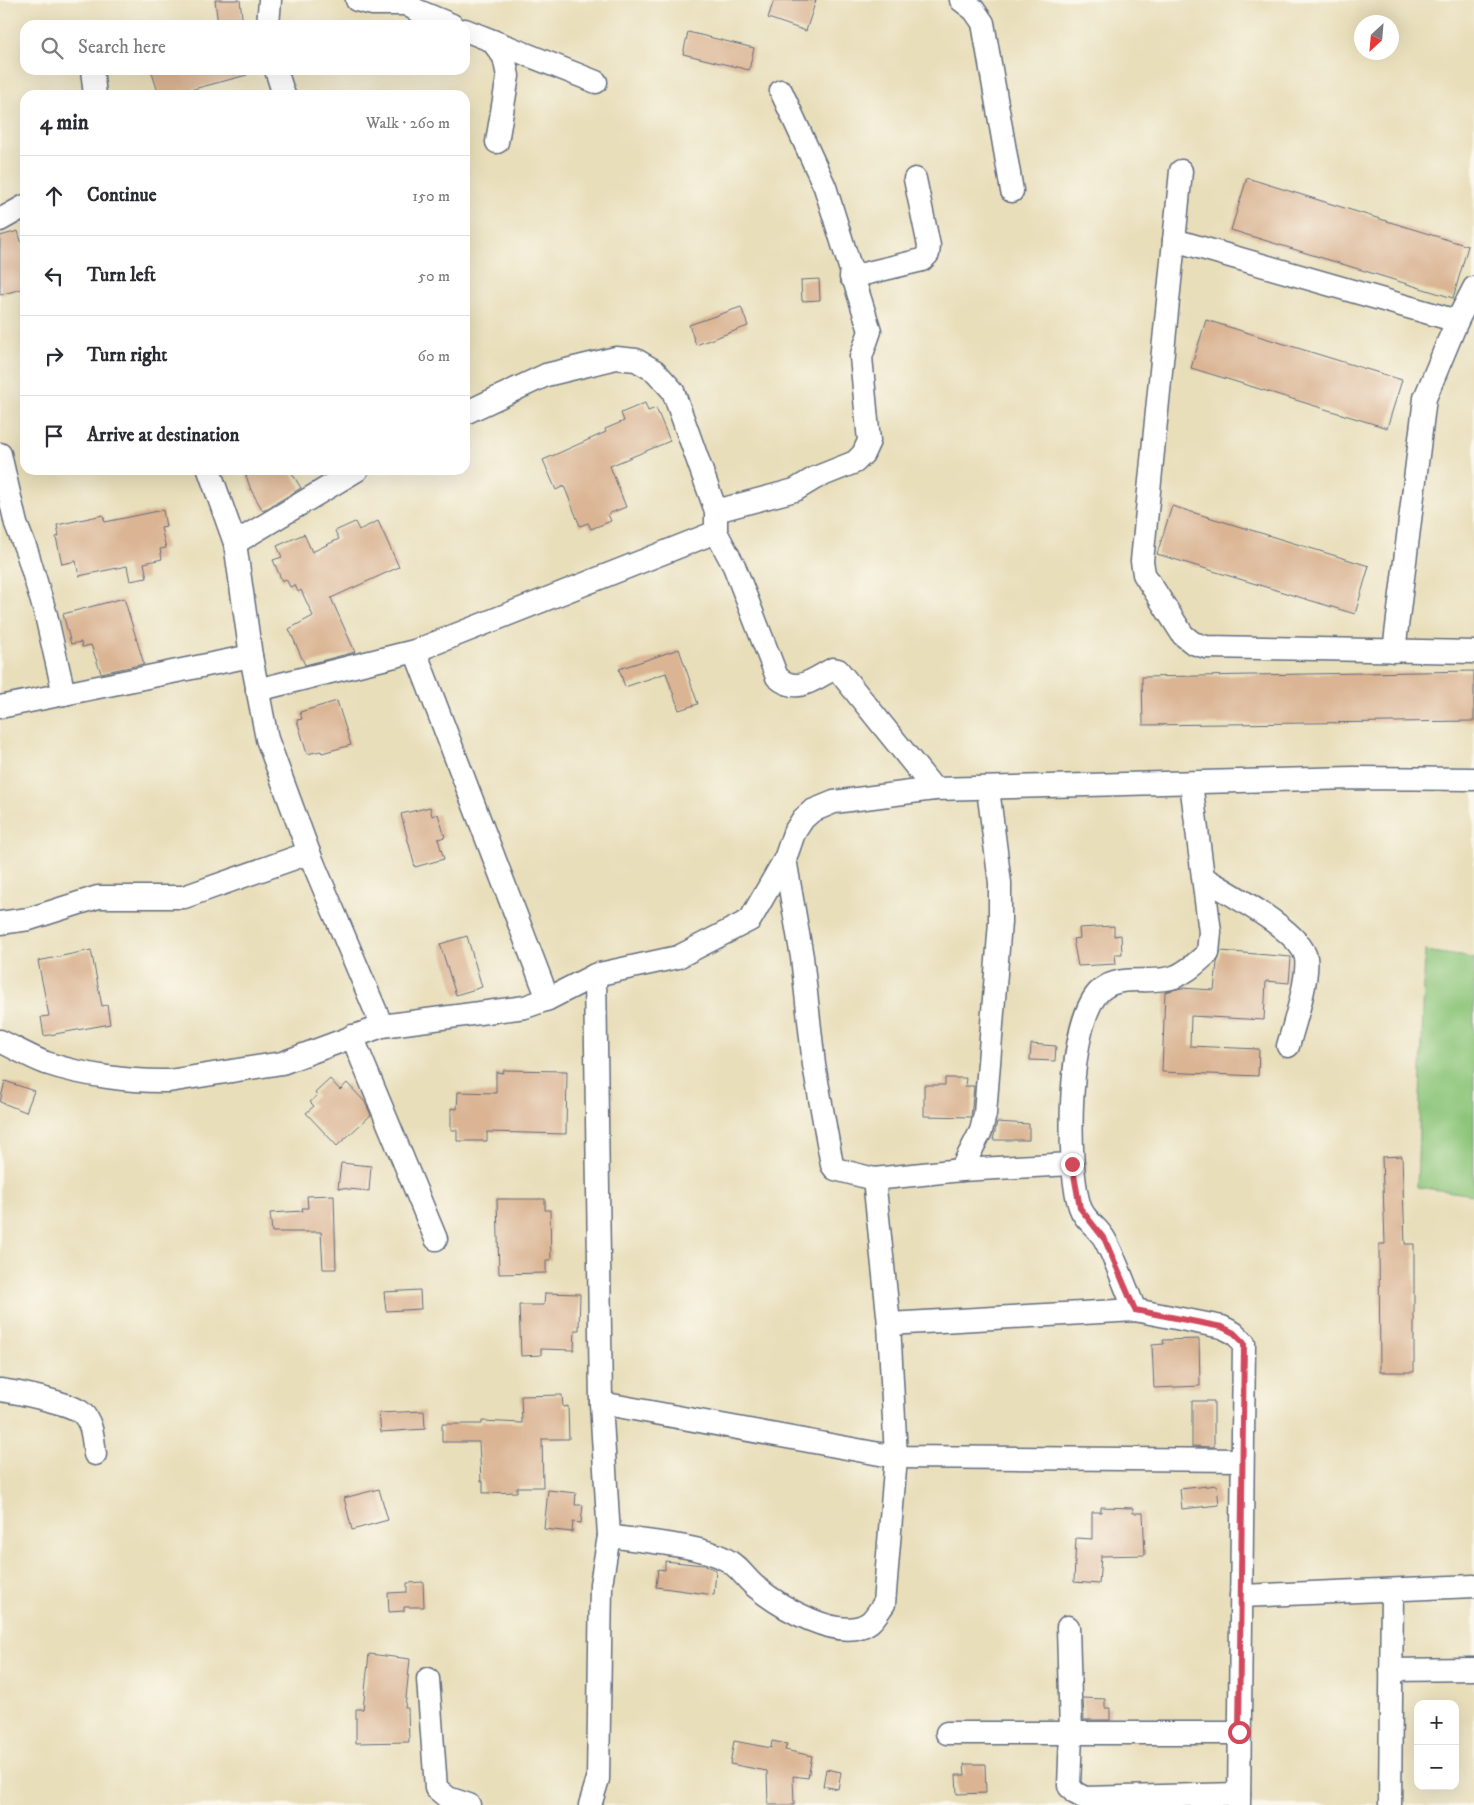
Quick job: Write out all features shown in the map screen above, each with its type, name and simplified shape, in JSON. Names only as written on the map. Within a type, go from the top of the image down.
[{"type":"street","points":[[268,20],[270,0]]},
{"type":"street","points":[[357,0],[373,4],[407,2],[418,11],[440,20]]},
{"type":"street","points":[[961,0],[974,10],[983,23],[1012,191]]},
{"type":"street","points":[[470,32],[596,82]]},
{"type":"street","points":[[492,41],[504,57],[508,76],[498,142]]},
{"type":"street","points":[[93,75],[94,90]]},
{"type":"street","points":[[278,75],[282,90]]},
{"type":"street","points":[[257,690],[415,651],[795,490],[816,478],[855,462],[863,454],[869,441],[861,358],[870,332],[851,277],[825,187],[781,91]]},
{"type":"street","points":[[1180,172],[1142,561],[1144,574],[1183,635],[1193,643],[1206,647],[1474,652]]},
{"type":"street","points":[[851,277],[922,260],[928,254],[929,246],[915,179]]},
{"type":"street","points":[[0,220],[20,209]]},
{"type":"street","points":[[1174,240],[1456,321]]},
{"type":"street","points":[[1394,651],[1425,398],[1456,321],[1474,288]]},
{"type":"street","points":[[470,411],[546,375],[616,358],[636,360],[655,371],[673,391],[716,522],[777,677],[783,683],[797,686],[809,683],[833,669],[838,670],[934,790]]},
{"type":"street","points":[[0,454],[8,527],[27,552],[46,615],[64,694]]},
{"type":"street","points":[[211,475],[236,543],[251,656],[267,740],[309,852],[382,1026]]},
{"type":"street","points":[[236,543],[349,475]]},
{"type":"street","points":[[415,651],[548,999]]},
{"type":"street","points":[[0,706],[251,656]]},
{"type":"street","points":[[0,1041],[40,1060],[72,1069],[161,1081],[202,1077],[282,1063],[382,1026],[525,1007],[548,999],[595,975],[678,957],[750,920],[785,859],[794,833],[802,819],[812,811],[834,802],[934,790],[1352,778],[1474,778]]},
{"type":"street","points":[[1135,1310],[1105,1240],[1080,1208],[1072,1164],[1074,1078],[1084,1015],[1093,998],[1102,988],[1117,981],[1173,977],[1187,971],[1208,953],[1210,932],[1191,783]]},
{"type":"street","points":[[961,1170],[981,1131],[984,1114],[1000,922],[1000,883],[988,789]]},
{"type":"street","points":[[0,923],[29,919],[98,897],[184,897],[309,852]]},
{"type":"street","points":[[785,859],[802,957],[814,1065],[832,1165],[840,1172],[874,1179],[961,1170],[1072,1164]]},
{"type":"street","points":[[1204,878],[1288,932],[1306,958],[1302,992],[1288,1046]]},
{"type":"street","points":[[590,1805],[598,1779],[601,1584],[609,1536],[602,1403],[595,975]]},
{"type":"street","points":[[352,1036],[436,1239]]},
{"type":"street","points":[[609,1536],[708,1552],[736,1566],[756,1587],[810,1620],[833,1628],[856,1628],[870,1622],[884,1604],[896,1457],[889,1324],[874,1179]]},
{"type":"street","points":[[889,1324],[1135,1310],[1222,1327],[1234,1333],[1244,1343],[1239,1799],[1085,1798],[1075,1794],[1069,1786],[1071,1733],[1068,1627]]},
{"type":"street","points":[[0,1390],[47,1400],[82,1412],[90,1424],[95,1454]]},
{"type":"street","points":[[602,1403],[896,1457],[1242,1460]]},
{"type":"street","points":[[1240,1596],[1474,1586]]},
{"type":"street","points":[[1390,1805],[1392,1590]]},
{"type":"street","points":[[1391,1670],[1474,1670]]},
{"type":"street","points":[[428,1679],[436,1788],[448,1798],[469,1805]]},
{"type":"street","points":[[947,1733],[1239,1732]]},
{"type":"green space","points":[[1425,951],[1474,958],[1474,1195],[1417,1187]]},
{"type":"building","points":[[215,0],[240,0],[242,20],[217,20]]},
{"type":"building","points":[[774,0],[816,0],[806,31],[768,18]]},
{"type":"building","points":[[688,32],[754,48],[749,70],[683,54]]},
{"type":"building","points":[[153,75],[247,75],[190,90],[157,90]]},
{"type":"building","points":[[1247,178],[1468,246],[1453,298],[1231,230]]},
{"type":"building","points":[[18,231],[20,238],[20,289],[0,295],[0,236]]},
{"type":"building","points":[[819,279],[820,300],[802,301],[801,280]]},
{"type":"building","points":[[741,307],[748,326],[696,345],[689,325]]},
{"type":"building","points":[[1206,320],[1402,380],[1387,428],[1191,368]]},
{"type":"building","points":[[645,403],[648,411],[656,408],[670,441],[610,466],[626,507],[608,514],[611,521],[591,529],[588,523],[580,526],[564,486],[556,490],[543,460],[606,432],[605,429],[624,421],[621,413]]},
{"type":"building","points":[[246,475],[293,475],[301,488],[263,511],[251,490]]},
{"type":"building","points":[[1172,506],[1369,566],[1355,614],[1157,554]]},
{"type":"building","points":[[163,510],[166,527],[161,528],[166,548],[160,549],[162,559],[144,563],[147,578],[130,581],[127,566],[79,576],[76,561],[62,564],[56,537],[59,536],[57,525],[103,515],[105,522]]},
{"type":"building","points":[[378,521],[399,567],[331,598],[355,652],[305,665],[289,629],[313,616],[301,590],[298,592],[295,585],[290,587],[286,579],[282,581],[273,560],[282,557],[277,546],[304,534],[312,552],[339,539],[335,531],[355,522],[359,530]]},
{"type":"building","points":[[124,598],[144,664],[101,673],[91,645],[82,647],[81,642],[71,644],[63,614]]},
{"type":"building","points":[[679,649],[698,704],[679,710],[666,673],[625,687],[619,669]]},
{"type":"building","points":[[1474,671],[1474,721],[1143,725],[1142,677]]},
{"type":"building","points":[[337,701],[351,745],[322,753],[321,751],[307,754],[297,720],[302,719],[300,712]]},
{"type":"building","points":[[430,807],[432,816],[438,814],[445,837],[438,839],[444,859],[415,867],[401,814]]},
{"type":"building","points":[[1114,926],[1114,936],[1121,935],[1122,954],[1115,954],[1116,964],[1078,966],[1073,939],[1080,938],[1079,928]]},
{"type":"building","points":[[467,936],[482,987],[456,995],[440,944]]},
{"type":"building","points":[[91,950],[102,1006],[107,1005],[110,1024],[44,1036],[41,1017],[49,1016],[38,961]]},
{"type":"building","points":[[1221,951],[1291,957],[1289,983],[1266,981],[1264,1020],[1191,1016],[1190,1046],[1259,1049],[1258,1076],[1162,1072],[1165,992],[1181,988],[1214,990],[1217,963]]},
{"type":"building","points":[[1031,1044],[1056,1046],[1055,1061],[1030,1060]]},
{"type":"building","points":[[503,1070],[567,1071],[566,1134],[487,1132],[487,1141],[457,1141],[457,1130],[451,1130],[451,1108],[457,1109],[458,1092],[496,1093],[496,1072],[503,1073]]},
{"type":"building","points":[[945,1078],[966,1078],[965,1086],[974,1086],[971,1117],[924,1116],[924,1085],[945,1085]]},
{"type":"building","points":[[330,1079],[340,1090],[347,1083],[365,1102],[371,1115],[337,1146],[306,1113],[314,1106],[310,1102],[317,1096],[315,1093]]},
{"type":"building","points":[[5,1081],[34,1091],[26,1112],[0,1102]]},
{"type":"building","points":[[997,1122],[1029,1124],[1029,1140],[993,1140]]},
{"type":"building","points":[[1402,1156],[1405,1244],[1414,1244],[1414,1372],[1380,1372],[1379,1244],[1385,1244],[1382,1157]]},
{"type":"building","points":[[341,1163],[371,1166],[369,1191],[338,1188]]},
{"type":"building","points":[[334,1195],[336,1269],[323,1269],[321,1232],[272,1232],[270,1213],[303,1211],[302,1208],[308,1208],[307,1196]]},
{"type":"building","points":[[497,1199],[545,1199],[545,1210],[550,1210],[551,1260],[546,1260],[546,1273],[499,1274]]},
{"type":"building","points":[[420,1290],[421,1309],[386,1311],[384,1292]]},
{"type":"building","points":[[545,1293],[580,1294],[579,1330],[575,1330],[574,1350],[541,1349],[541,1355],[521,1356],[519,1305],[544,1305]]},
{"type":"building","points":[[1199,1339],[1200,1386],[1154,1388],[1152,1345],[1164,1344],[1163,1340]]},
{"type":"building","points":[[562,1395],[563,1407],[568,1406],[569,1439],[542,1439],[543,1487],[517,1487],[517,1492],[483,1493],[479,1442],[442,1442],[442,1424],[482,1424],[482,1421],[522,1423],[521,1396]]},
{"type":"building","points":[[1192,1401],[1214,1401],[1214,1447],[1192,1446]]},
{"type":"building","points":[[424,1411],[425,1429],[381,1432],[379,1413]]},
{"type":"building","points":[[1217,1485],[1219,1505],[1182,1509],[1180,1489]]},
{"type":"building","points":[[379,1489],[388,1520],[352,1530],[344,1498]]},
{"type":"building","points":[[548,1490],[576,1493],[575,1505],[583,1505],[581,1523],[573,1522],[572,1532],[544,1529]]},
{"type":"building","points":[[1101,1507],[1133,1508],[1133,1513],[1143,1513],[1145,1555],[1101,1556],[1099,1584],[1074,1582],[1076,1538],[1092,1539],[1092,1512],[1101,1512]]},
{"type":"building","points":[[665,1561],[703,1565],[716,1570],[714,1595],[656,1587],[658,1569],[665,1570]]},
{"type":"building","points":[[423,1582],[424,1607],[404,1607],[404,1611],[389,1612],[388,1593],[407,1592],[407,1583]]},
{"type":"building","points":[[369,1654],[410,1659],[405,1708],[408,1708],[409,1742],[356,1743],[356,1709],[363,1709]]},
{"type":"building","points":[[1083,1698],[1105,1699],[1105,1708],[1110,1708],[1110,1720],[1084,1720]]},
{"type":"building","points":[[734,1741],[771,1748],[772,1741],[787,1744],[785,1750],[812,1756],[808,1778],[793,1776],[794,1805],[768,1805],[767,1771],[730,1764]]},
{"type":"building","points":[[964,1764],[985,1764],[986,1793],[957,1794],[956,1775],[965,1775]]},
{"type":"building","points":[[826,1769],[841,1772],[838,1789],[823,1786]]},
{"type":"route","points":[[1072,1164],[1080,1208],[1105,1240],[1135,1310],[1222,1327],[1234,1333],[1244,1343],[1239,1732]]}]
